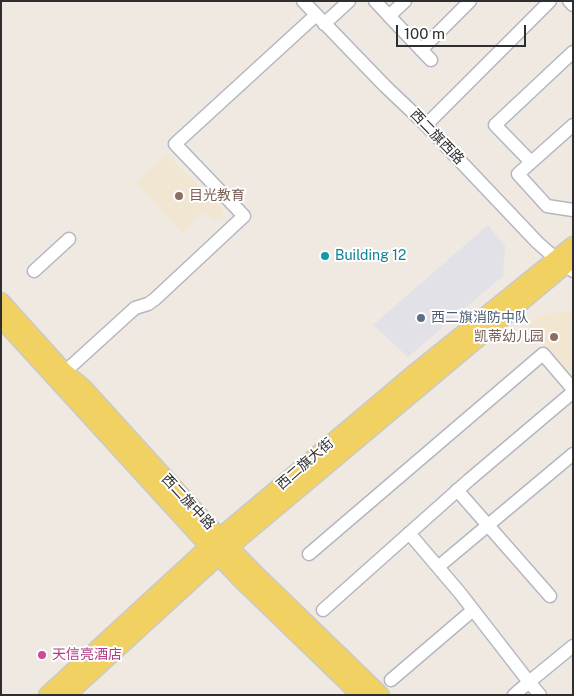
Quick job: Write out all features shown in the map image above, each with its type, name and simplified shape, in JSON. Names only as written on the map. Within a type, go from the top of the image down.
[{"type":"main road","name":"西二旗大街","points":[[47,695],[219,547],[420,368],[567,264],[573,245]]},
{"type":"main road","name":"西二旗中路","points":[[1,302],[60,376]]},
{"type":"main road","name":"西二旗中路","points":[[1,319],[60,376],[360,695]]},
{"type":"main road","name":"西二旗中路","points":[[219,547],[381,695]]},
{"type":"main road","name":"西二旗大街","points":[[67,695],[219,547]]},
{"type":"street","name":"西二旗西路","points":[[303,1],[426,125],[537,242],[567,264]]},
{"type":"street","points":[[60,376],[136,308],[148,304],[155,299],[244,216],[175,144],[320,20],[349,1]]},
{"type":"street","points":[[375,1],[431,60]]},
{"type":"street","points":[[389,16],[405,1]]},
{"type":"street","points":[[421,50],[470,1]]},
{"type":"street","points":[[426,125],[550,1]]},
{"type":"street","points":[[569,1],[573,5]]},
{"type":"street","points":[[531,162],[495,125],[573,52]]},
{"type":"street","points":[[573,124],[518,174],[547,206],[573,210]]},
{"type":"street","points":[[34,271],[69,239]]},
{"type":"street","points":[[309,554],[543,354],[573,391],[457,490],[323,610]]},
{"type":"street","points":[[438,567],[573,454]]},
{"type":"street","points":[[457,490],[550,596]]},
{"type":"street","points":[[409,533],[540,695]]},
{"type":"street","points":[[391,680],[473,610]]},
{"type":"street","points":[[514,695],[573,646]]},
{"type":"shaded area","name":"目光教育","points":[[166,154],[222,209],[223,216],[214,220],[203,211],[183,233],[136,183]]},
{"type":"shaded area","name":"西二旗消防中队","points":[[488,225],[505,246],[503,276],[408,357],[373,325]]},
{"type":"shaded area","name":"凯蒂幼儿园","points":[[557,312],[573,312],[573,383],[527,325],[537,318]]},
{"type":"place","name":"目光教育","points":[[179,196]]},
{"type":"place","name":"Building 12","points":[[325,256]]},
{"type":"place","name":"西二旗消防中队","points":[[421,318]]},
{"type":"place","name":"凯蒂幼儿园","points":[[554,337]]},
{"type":"place","name":"天信亮酒店","points":[[42,655]]}]
